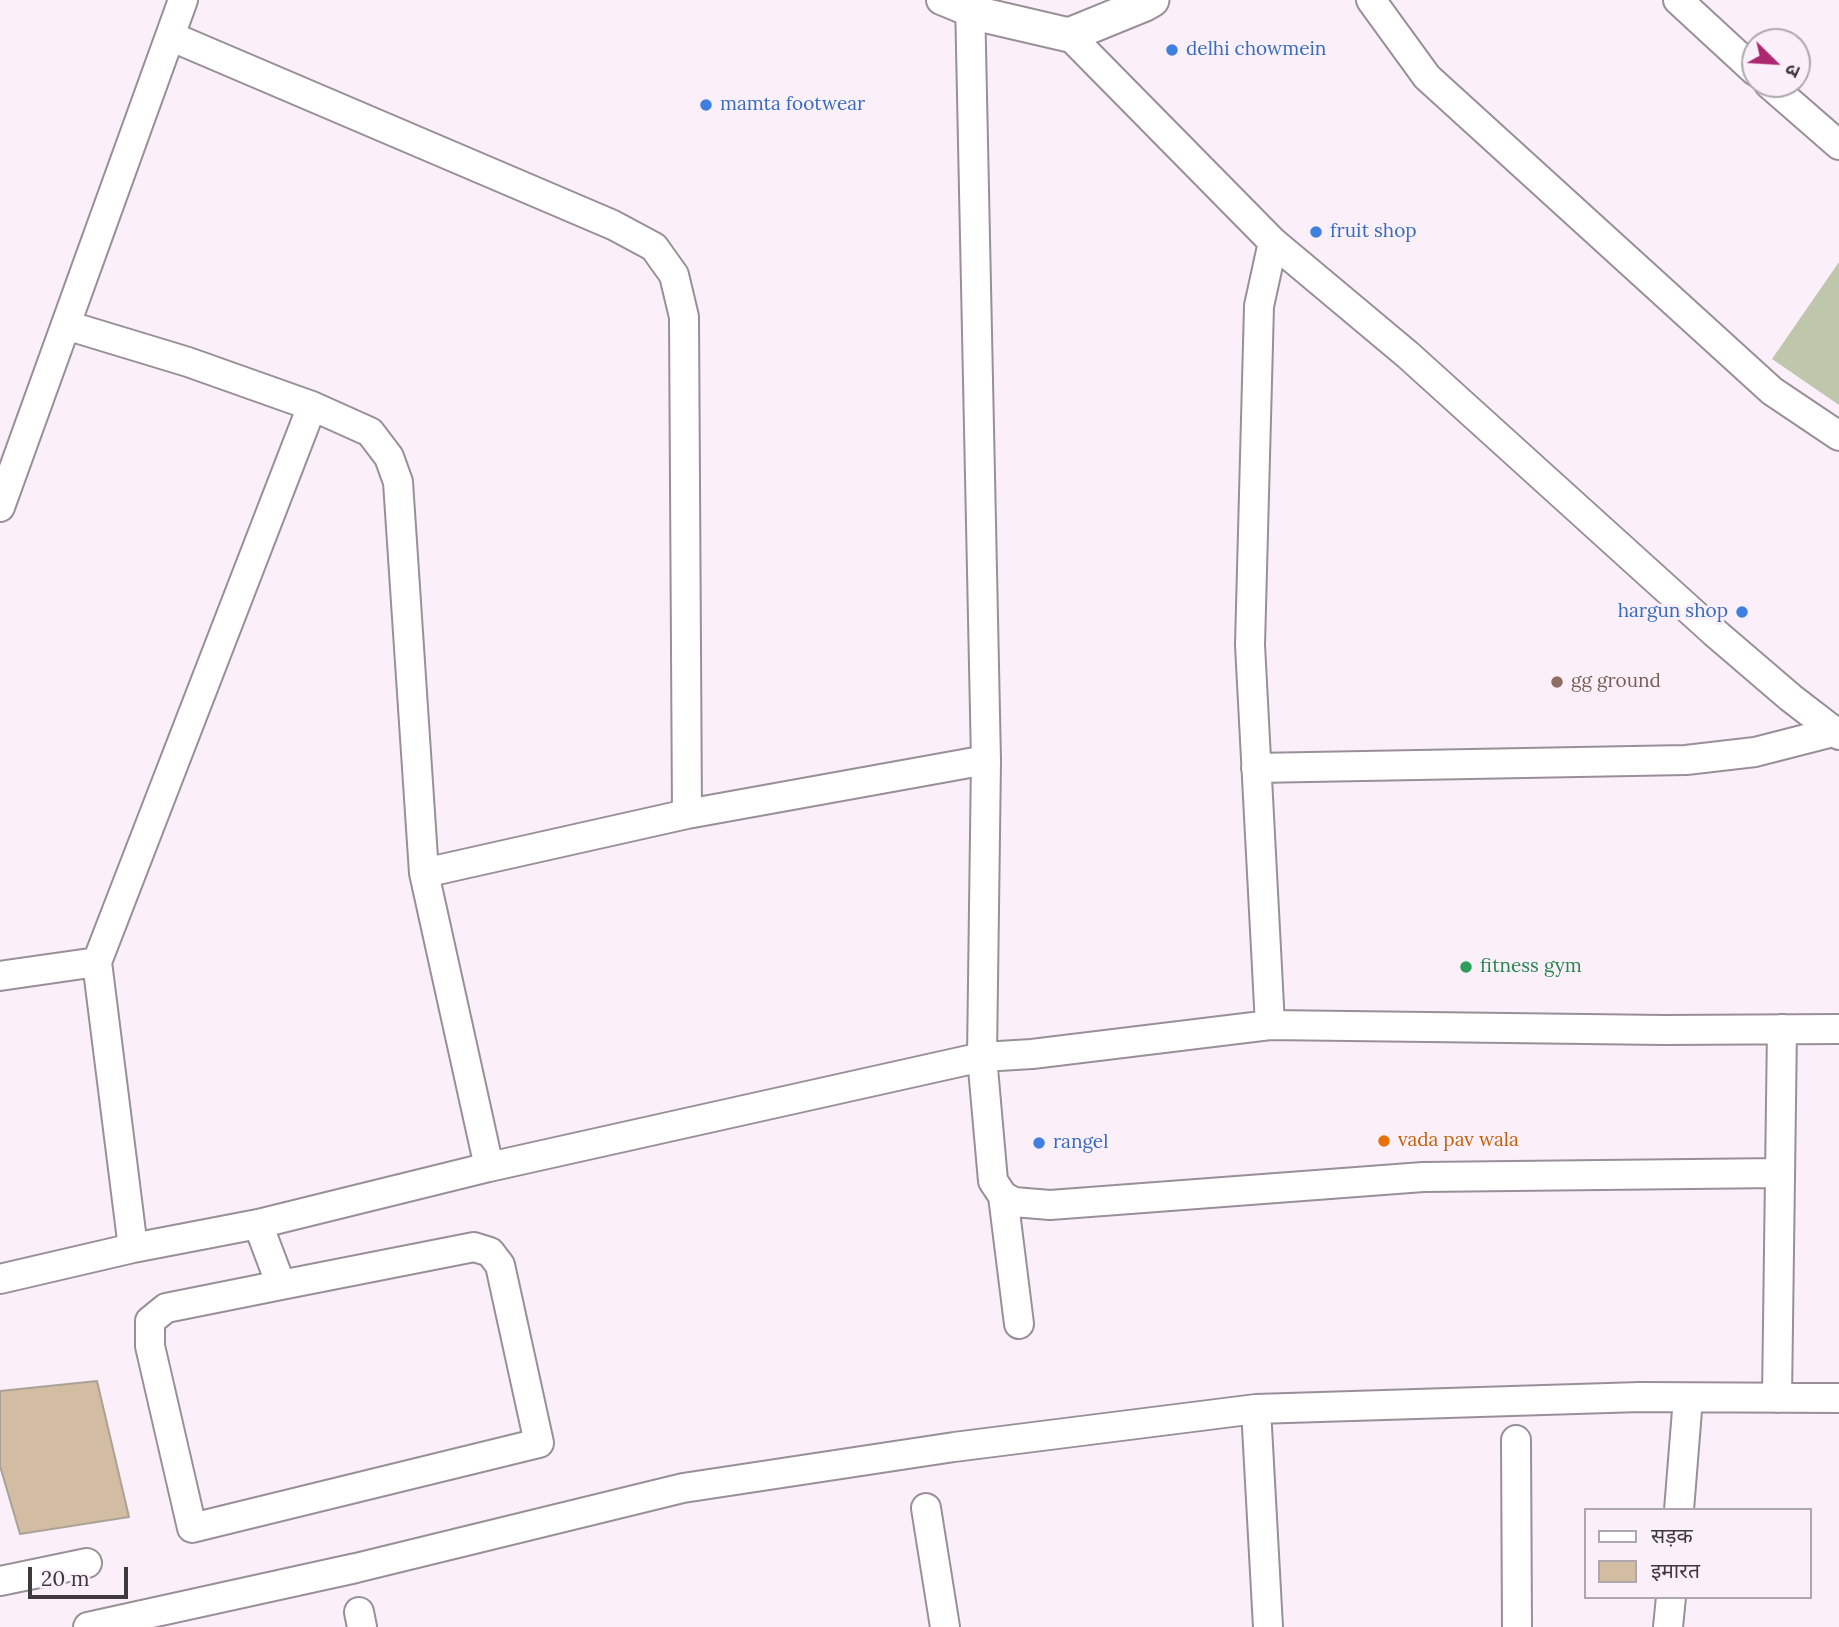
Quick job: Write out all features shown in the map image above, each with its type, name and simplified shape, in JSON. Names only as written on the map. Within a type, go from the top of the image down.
[{"type":"street","points":[[0,507],[183,0]]},
{"type":"street","points":[[1069,35],[1152,0]]},
{"type":"street","points":[[1371,0],[1427,76],[1772,391],[1839,436]]},
{"type":"street","points":[[1678,0],[1741,58]]},
{"type":"street","points":[[1018,1324],[1003,1196],[993,1181],[982,1057],[986,760],[960,4],[1069,35],[1273,242],[1408,355],[1714,632],[1836,733]]},
{"type":"street","points":[[170,36],[612,225],[654,247],[674,275],[684,317],[687,814]]},
{"type":"street","points":[[1785,98],[1839,145]]},
{"type":"street","points":[[1270,1025],[1250,645],[1259,306],[1273,242]]},
{"type":"street","points":[[66,325],[188,362],[312,406],[370,432],[389,457],[398,482],[424,873],[489,1167]]},
{"type":"street","points":[[133,1248],[97,962],[312,406]]},
{"type":"street","points":[[1256,768],[1686,760],[1755,752],[1836,733]]},
{"type":"street","points":[[424,873],[687,814],[986,760]]},
{"type":"street","points":[[0,976],[97,962]]},
{"type":"street","points":[[0,1279],[133,1248],[258,1224],[489,1167],[982,1057],[1032,1054],[1270,1025],[1664,1030],[1839,1029]]},
{"type":"street","points":[[1777,1398],[1782,1029]]},
{"type":"street","points":[[1003,1196],[1014,1202],[1050,1205],[1423,1177],[1780,1173]]},
{"type":"street","points":[[258,1224],[281,1285]]},
{"type":"street","points":[[474,1247],[490,1252],[500,1265],[539,1443],[192,1528],[150,1346],[150,1321],[166,1308],[281,1285],[474,1247]]},
{"type":"street","points":[[88,1627],[356,1568],[696,1486],[954,1447],[1256,1409],[1626,1398],[1839,1398]]},
{"type":"street","points":[[1678,1508],[1688,1398]]},
{"type":"street","points":[[1256,1409],[1268,1627]]},
{"type":"street","points":[[1516,1440],[1517,1627]]},
{"type":"street","points":[[926,1508],[945,1627]]},
{"type":"street","points":[[0,1581],[88,1563]]},
{"type":"street","points":[[1668,1627],[1671,1599]]},
{"type":"green space","points":[[1839,262],[1839,405],[1772,359]]},
{"type":"building","points":[[97,1381],[129,1517],[20,1534],[0,1466],[0,1391]]},
{"type":"place","name":"delhi chowmein","points":[[1172,50]]},
{"type":"place","name":"mamta footwear","points":[[706,105]]},
{"type":"place","name":"fruit shop","points":[[1316,232]]},
{"type":"place","name":"hargun shop","points":[[1742,612]]},
{"type":"place","name":"gg ground","points":[[1557,682]]},
{"type":"place","name":"fitness gym","points":[[1466,967]]},
{"type":"place","name":"vada pav wala","points":[[1384,1141]]},
{"type":"place","name":"rangel","points":[[1039,1143]]}]
